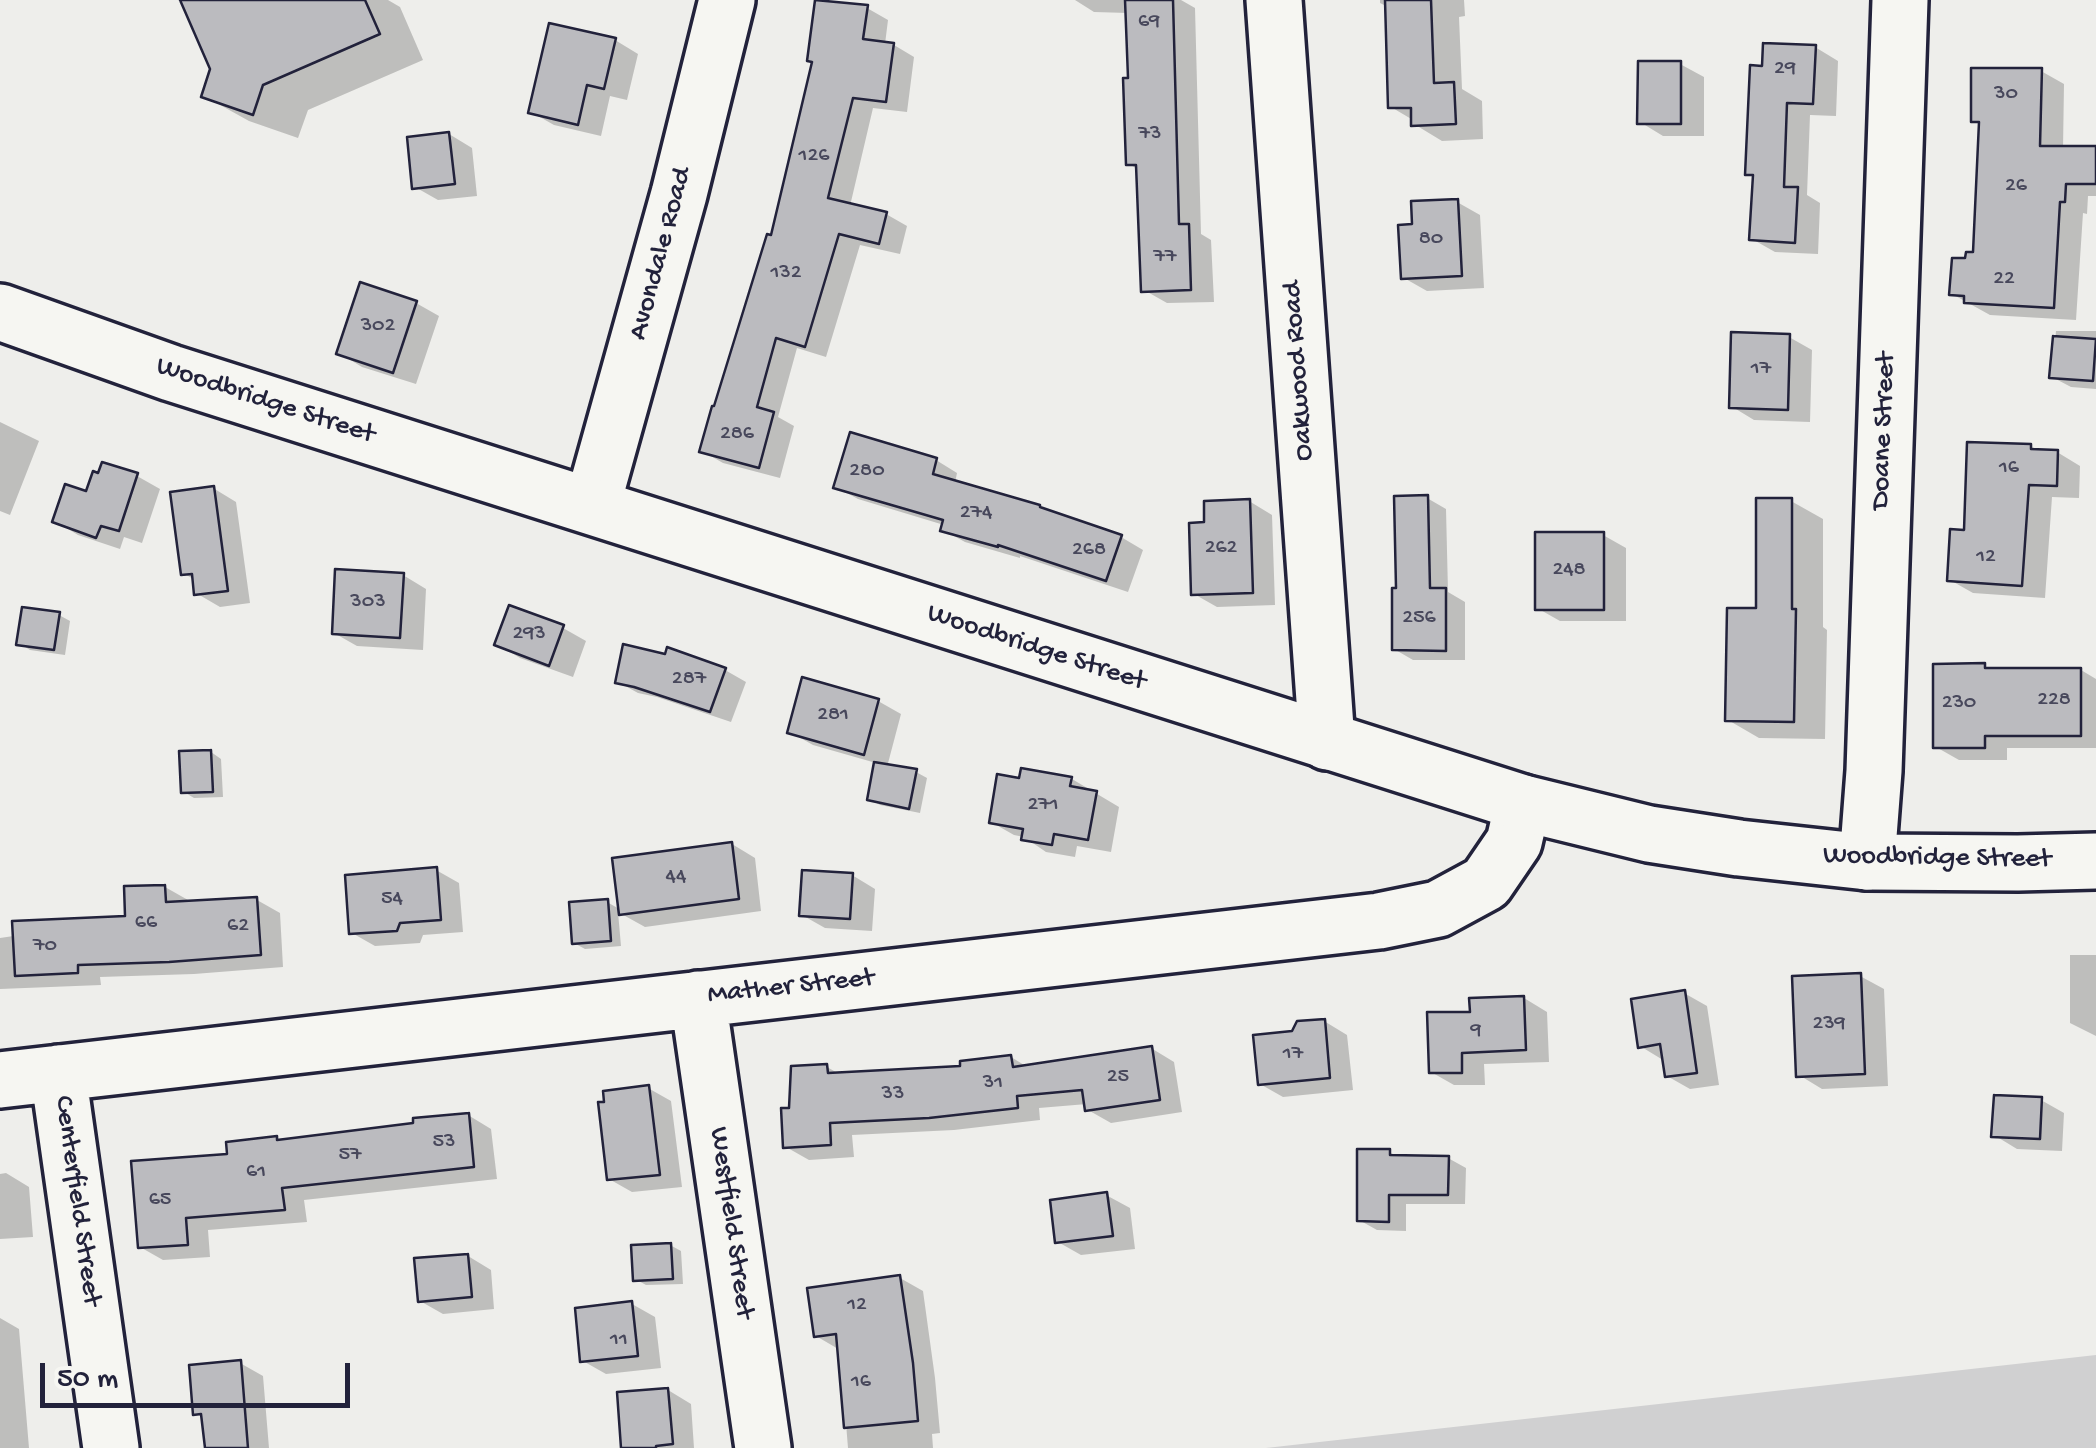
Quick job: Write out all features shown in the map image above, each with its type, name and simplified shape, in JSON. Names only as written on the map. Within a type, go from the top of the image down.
[{"type":"street","name":"Avondale Road","points":[[592,506],[679,194],[726,0]]},
{"type":"street","name":"Oakwood Road","points":[[1274,0],[1327,742]]},
{"type":"street","name":"Doane Street","points":[[1867,862],[1900,0]]},
{"type":"street","name":"Woodbridge Street","points":[[0,312],[172,373],[1523,803],[1648,834],[1867,862],[2096,861]]},
{"type":"street","name":"Mather Street","points":[[0,1080],[1378,921],[1438,910],[1486,882],[1514,842],[1523,803]]},
{"type":"street","name":"Westfield Street","points":[[698,999],[763,1448]]},
{"type":"street","name":"Centerfield Street","points":[[58,1072],[111,1448]]},
{"type":"shaded area","points":[[2096,1355],[2096,1448],[1266,1448]]},
{"type":"building","points":[[180,0],[365,0],[380,34],[263,85],[253,115],[201,97],[210,69]]},
{"type":"building","points":[[815,0],[868,5],[863,39],[894,43],[886,102],[853,98],[828,198],[887,212],[879,244],[839,234],[805,347],[776,338],[757,407],[774,412],[759,468],[699,452],[767,234],[771,235],[812,62],[807,61]]},
{"type":"building","points":[[1125,0],[1173,0],[1179,224],[1189,224],[1191,290],[1141,292],[1136,165],[1126,165]]},
{"type":"building","points":[[1385,0],[1431,0],[1434,83],[1454,82],[1456,124],[1411,126],[1411,108],[1388,108]]},
{"type":"building","points":[[549,23],[616,38],[604,89],[587,85],[578,125],[528,113]]},
{"type":"building","points":[[1763,43],[1816,45],[1813,104],[1787,103],[1784,187],[1798,187],[1795,243],[1749,240],[1753,175],[1745,175],[1750,65],[1762,66]]},
{"type":"building","points":[[1638,61],[1681,61],[1681,124],[1637,124]]},
{"type":"building","points":[[1971,68],[2042,68],[2040,146],[2096,146],[2096,184],[2066,184],[2065,202],[2060,202],[2054,308],[1964,303],[1964,296],[1949,295],[1952,258],[1965,258],[1966,252],[1973,252],[1979,122],[1971,122]]},
{"type":"building","points":[[449,132],[455,184],[412,189],[407,137]]},
{"type":"building","points":[[1458,199],[1462,276],[1401,279],[1398,225],[1412,224],[1411,201]]},
{"type":"building","points":[[360,282],[417,301],[393,373],[336,354]]},
{"type":"building","points":[[1731,332],[1790,334],[1788,410],[1729,408]]},
{"type":"building","points":[[2053,336],[2096,339],[2093,381],[2049,378]]},
{"type":"building","points":[[850,432],[937,458],[933,474],[1040,505],[1122,535],[1106,581],[998,545],[940,531],[943,520],[833,488]]},
{"type":"building","points":[[1967,442],[2031,444],[2031,449],[2058,450],[2057,486],[2029,485],[2022,586],[1947,581],[1950,529],[1964,530]]},
{"type":"building","points":[[102,462],[138,473],[119,531],[101,526],[96,538],[52,522],[65,484],[86,491],[93,471],[98,473]]},
{"type":"building","points":[[214,486],[228,591],[194,595],[192,574],[181,575],[170,492]]},
{"type":"building","points":[[1428,495],[1430,588],[1446,588],[1446,651],[1392,650],[1392,588],[1396,588],[1394,496]]},
{"type":"building","points":[[1756,498],[1792,498],[1792,609],[1796,609],[1794,722],[1725,721],[1727,608],[1756,608]]},
{"type":"building","points":[[1250,499],[1253,593],[1191,595],[1189,523],[1204,522],[1204,501]]},
{"type":"building","points":[[1535,532],[1604,532],[1604,610],[1535,610]]},
{"type":"building","points":[[335,569],[404,573],[400,638],[332,634]]},
{"type":"building","points":[[509,605],[564,625],[549,666],[494,645]]},
{"type":"building","points":[[22,607],[60,612],[54,650],[16,645]]},
{"type":"building","points":[[623,644],[665,654],[667,647],[726,668],[710,712],[615,683]]},
{"type":"building","points":[[1985,663],[1985,668],[2081,668],[2081,736],[1985,736],[1985,748],[1933,748],[1933,664]]},
{"type":"building","points":[[802,677],[879,699],[864,755],[787,733]]},
{"type":"building","points":[[211,750],[213,792],[181,793],[179,751]]},
{"type":"building","points":[[874,762],[917,769],[909,809],[867,800]]},
{"type":"building","points":[[1021,768],[1072,777],[1070,786],[1097,791],[1088,840],[1054,834],[1052,845],[1021,840],[1023,829],[989,823],[997,774],[1019,778]]},
{"type":"building","points":[[732,842],[739,899],[619,915],[612,858]]},
{"type":"building","points":[[437,867],[441,920],[400,923],[397,931],[349,934],[345,875]]},
{"type":"building","points":[[802,870],[853,873],[850,919],[799,916]]},
{"type":"building","points":[[165,885],[166,902],[257,897],[261,955],[78,965],[78,973],[15,976],[12,921],[125,916],[124,886]]},
{"type":"building","points":[[608,899],[611,941],[572,944],[569,902]]},
{"type":"building","points":[[1861,973],[1865,1074],[1796,1077],[1792,976]]},
{"type":"building","points":[[1685,990],[1697,1073],[1665,1077],[1660,1044],[1638,1048],[1631,999]]},
{"type":"building","points":[[1524,996],[1526,1050],[1462,1053],[1462,1073],[1429,1073],[1427,1012],[1470,1012],[1469,998]]},
{"type":"building","points":[[1325,1019],[1330,1078],[1258,1085],[1253,1035],[1292,1031],[1297,1021]]},
{"type":"building","points":[[1152,1046],[1160,1100],[1085,1111],[1082,1090],[1017,1096],[1018,1108],[830,1123],[831,1145],[783,1148],[781,1108],[789,1108],[791,1066],[827,1064],[828,1073],[960,1066],[960,1061],[1011,1055],[1013,1067]]},
{"type":"building","points":[[649,1085],[660,1175],[607,1180],[598,1102],[604,1102],[603,1091]]},
{"type":"building","points":[[1994,1095],[2042,1097],[2040,1139],[1991,1137]]},
{"type":"building","points":[[469,1113],[474,1167],[282,1188],[285,1210],[186,1218],[188,1245],[138,1248],[131,1161],[227,1154],[226,1142],[277,1136],[277,1140]]},
{"type":"building","points":[[1357,1149],[1390,1149],[1390,1155],[1449,1156],[1448,1195],[1389,1195],[1389,1222],[1357,1221]]},
{"type":"building","points":[[1107,1192],[1113,1236],[1055,1243],[1050,1200]]},
{"type":"building","points":[[671,1243],[673,1279],[633,1281],[631,1245]]},
{"type":"building","points":[[468,1254],[472,1297],[418,1302],[414,1258]]},
{"type":"building","points":[[900,1275],[918,1421],[844,1428],[836,1334],[814,1337],[807,1288]]},
{"type":"building","points":[[632,1301],[638,1356],[580,1362],[575,1308]]},
{"type":"building","points":[[241,1360],[248,1448],[205,1448],[201,1414],[193,1415],[189,1365]]},
{"type":"building","points":[[668,1388],[673,1444],[621,1448],[617,1392]]}]
